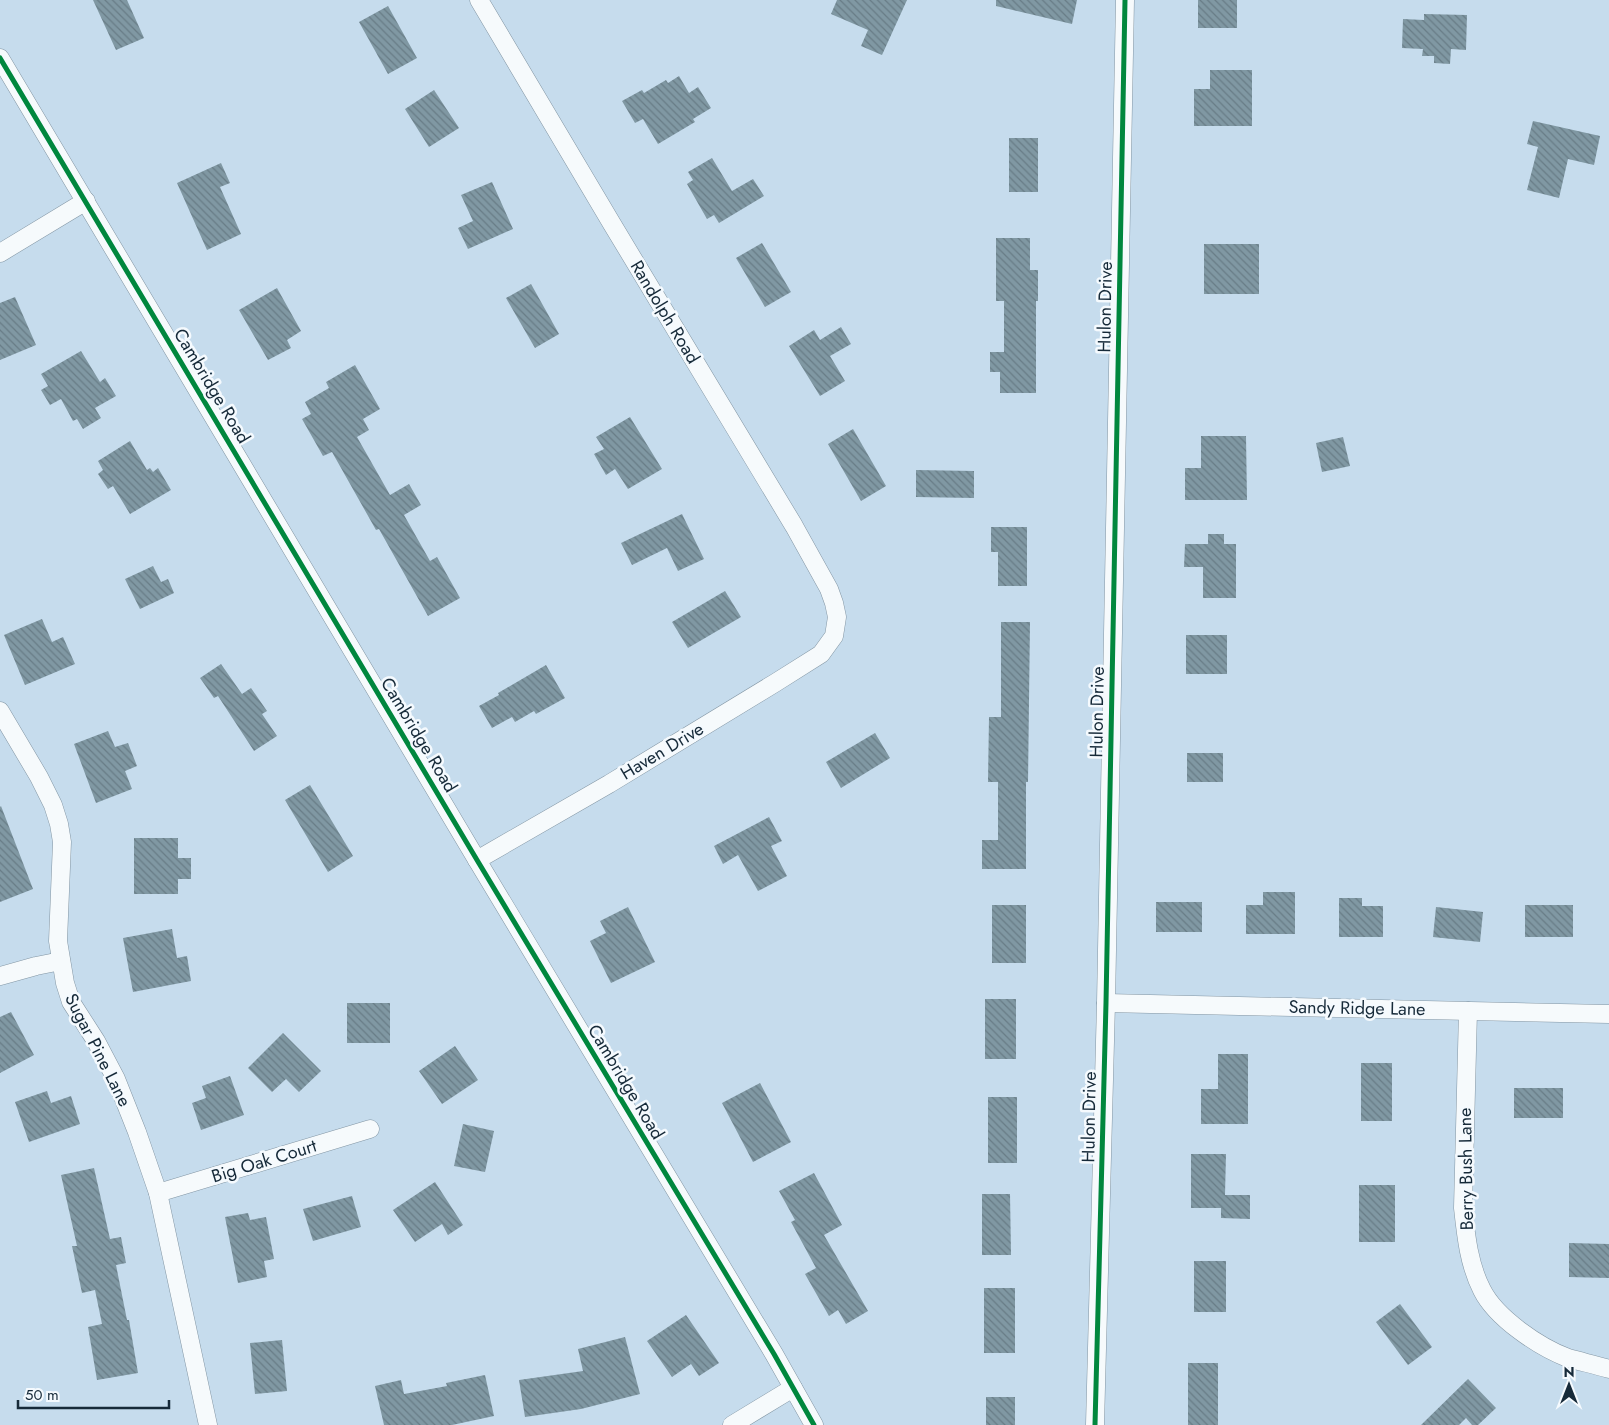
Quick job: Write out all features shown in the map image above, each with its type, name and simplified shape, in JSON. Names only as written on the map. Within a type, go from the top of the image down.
[{"type":"street","name":"Randolph Road","points":[[479,0],[820,572],[834,603],[837,617],[836,630]]},
{"type":"street","name":"Hulon Drive","points":[[1096,1425],[1125,0]]},
{"type":"street","name":"Cambridge Road","points":[[0,58],[814,1425]]},
{"type":"street","points":[[0,253],[86,201]]},
{"type":"street","name":"Haven Drive","points":[[477,860],[608,784],[821,654],[836,630]]},
{"type":"street","name":"Sugar Pine Lane","points":[[0,711],[39,777],[53,804],[59,824],[62,842],[58,941],[65,983],[72,1002],[116,1079],[158,1193],[208,1425]]},
{"type":"street","points":[[0,976],[60,961]]},
{"type":"street","name":"Sandy Ridge Lane","points":[[1106,1003],[1609,1014]]},
{"type":"street","name":"Berry Bush Lane","points":[[1468,1011],[1463,1208],[1474,1271],[1483,1291],[1512,1324],[1542,1345],[1568,1357],[1609,1369]]},
{"type":"street","name":"Big Oak Court","points":[[158,1193],[370,1129]]},
{"type":"street","points":[[732,1425],[793,1388]]},
{"type":"building","points":[[93,0],[127,0],[144,38],[116,50]]},
{"type":"building","points":[[837,0],[907,0],[882,55],[861,46],[868,30],[831,14]]},
{"type":"building","points":[[996,0],[1077,0],[1072,24],[996,6]]},
{"type":"building","points":[[1198,0],[1237,0],[1237,28],[1198,28]]},
{"type":"building","points":[[388,6],[417,58],[388,74],[359,22]]},
{"type":"building","points":[[1424,14],[1467,15],[1466,50],[1451,49],[1450,64],[1434,63],[1434,56],[1422,56],[1423,49],[1402,48],[1403,19],[1424,20]]},
{"type":"building","points":[[1210,70],[1252,70],[1252,126],[1194,126],[1194,89],[1210,89]]},
{"type":"building","points":[[679,76],[689,93],[698,87],[711,108],[693,119],[695,122],[658,144],[643,119],[635,123],[622,101],[642,90],[644,93],[666,80],[668,83]]},
{"type":"building","points":[[434,90],[459,128],[429,147],[405,109]]},
{"type":"building","points":[[1533,121],[1600,136],[1594,165],[1568,159],[1559,198],[1527,190],[1538,147],[1527,144]]},
{"type":"building","points":[[1009,138],[1038,138],[1038,192],[1009,192]]},
{"type":"building","points":[[712,158],[732,191],[753,179],[764,196],[719,223],[714,215],[707,219],[687,184],[693,180],[688,172]]},
{"type":"building","points":[[221,163],[230,183],[220,187],[241,234],[207,250],[177,183]]},
{"type":"building","points":[[492,182],[513,229],[468,249],[458,228],[473,221],[461,195]]},
{"type":"building","points":[[996,238],[1030,238],[1030,270],[1038,270],[1036,393],[1000,393],[1000,372],[990,372],[990,352],[1004,352],[1004,301],[996,301]]},
{"type":"building","points":[[762,243],[791,292],[765,307],[736,258]]},
{"type":"building","points":[[1204,244],[1259,244],[1259,294],[1204,294]]},
{"type":"building","points":[[531,284],[559,334],[535,348],[506,298]]},
{"type":"building","points":[[277,288],[301,331],[287,340],[291,348],[268,360],[239,310]]},
{"type":"building","points":[[15,297],[36,345],[0,360],[0,303]]},
{"type":"building","points":[[841,327],[851,344],[830,356],[845,381],[820,396],[789,346],[814,330],[820,340]]},
{"type":"building","points":[[81,351],[100,382],[105,378],[116,396],[95,408],[101,418],[83,429],[77,419],[73,421],[61,399],[50,405],[41,390],[48,386],[41,374]]},
{"type":"building","points":[[355,365],[380,409],[363,419],[369,430],[357,437],[390,495],[409,484],[421,505],[404,515],[430,561],[437,557],[460,598],[428,616],[379,529],[376,530],[332,452],[323,456],[302,419],[311,414],[305,402],[329,388],[326,382]]},
{"type":"building","points":[[630,417],[662,469],[628,489],[615,469],[606,475],[594,454],[604,449],[596,437]]},
{"type":"building","points":[[853,429],[886,486],[861,501],[828,444]]},
{"type":"building","points":[[1201,436],[1246,436],[1247,500],[1185,500],[1185,468],[1201,468]]},
{"type":"building","points":[[1343,437],[1350,466],[1322,472],[1316,443]]},
{"type":"building","points":[[130,441],[147,470],[150,468],[153,472],[158,468],[171,490],[130,514],[113,486],[108,489],[98,474],[103,470],[98,461]]},
{"type":"building","points":[[916,470],[974,471],[974,498],[916,497]]},
{"type":"building","points":[[682,514],[704,559],[678,571],[667,548],[632,565],[621,543]]},
{"type":"building","points":[[991,527],[1027,527],[1027,586],[998,586],[998,552],[991,552]]},
{"type":"building","points":[[1208,534],[1224,534],[1224,544],[1236,544],[1236,598],[1203,598],[1203,567],[1184,567],[1185,544],[1208,544]]},
{"type":"building","points":[[153,566],[161,582],[168,579],[174,593],[140,609],[125,579]]},
{"type":"building","points":[[725,591],[741,617],[688,648],[672,622]]},
{"type":"building","points":[[42,619],[52,642],[63,637],[75,664],[25,685],[4,635]]},
{"type":"building","points":[[1001,622],[1030,622],[1026,869],[982,869],[982,840],[998,840],[998,782],[988,782],[989,717],[1001,717]]},
{"type":"building","points":[[1186,635],[1227,635],[1227,674],[1186,674]]},
{"type":"building","points":[[221,664],[242,694],[251,688],[267,711],[262,714],[277,736],[254,751],[218,696],[214,698],[200,678]]},
{"type":"building","points":[[546,665],[565,698],[536,714],[534,711],[515,722],[512,717],[492,728],[479,706]]},
{"type":"building","points":[[108,731],[115,747],[128,743],[137,766],[125,771],[132,789],[96,803],[74,744]]},
{"type":"building","points":[[875,733],[890,758],[841,788],[826,762]]},
{"type":"building","points":[[1187,753],[1223,753],[1223,782],[1187,782]]},
{"type":"building","points":[[310,785],[353,856],[328,872],[285,800]]},
{"type":"building","points":[[0,807],[33,889],[0,902]]},
{"type":"building","points":[[769,817],[782,841],[771,846],[787,876],[758,891],[738,855],[723,864],[714,846]]},
{"type":"building","points":[[134,838],[178,838],[178,858],[191,858],[191,879],[178,879],[178,894],[134,894]]},
{"type":"building","points":[[1263,892],[1295,892],[1295,934],[1246,934],[1246,905],[1263,905]]},
{"type":"building","points":[[1339,898],[1362,898],[1362,906],[1383,906],[1383,937],[1339,937]]},
{"type":"building","points":[[1156,902],[1202,902],[1202,932],[1156,932]]},
{"type":"building","points":[[992,905],[1026,905],[1026,963],[992,963]]},
{"type":"building","points":[[1525,905],[1573,905],[1573,937],[1525,937]]},
{"type":"building","points":[[628,907],[655,962],[611,983],[590,941],[606,933],[600,921]]},
{"type":"building","points":[[1436,907],[1483,912],[1480,942],[1433,937]]},
{"type":"building","points":[[172,929],[177,958],[187,956],[191,981],[133,992],[123,938]]},
{"type":"building","points":[[985,999],[1016,999],[1016,1059],[985,1059]]},
{"type":"building","points":[[347,1003],[390,1003],[390,1043],[347,1043]]},
{"type":"building","points":[[11,1012],[34,1055],[0,1073],[0,1017]]},
{"type":"building","points":[[283,1033],[321,1071],[299,1092],[286,1079],[272,1092],[248,1068]]},
{"type":"building","points":[[455,1046],[478,1080],[442,1104],[419,1071]]},
{"type":"building","points":[[1218,1054],[1248,1054],[1248,1124],[1201,1124],[1201,1089],[1218,1089]]},
{"type":"building","points":[[1361,1063],[1392,1063],[1392,1121],[1361,1121]]},
{"type":"building","points":[[230,1076],[244,1115],[201,1130],[192,1103],[206,1098],[202,1086]]},
{"type":"building","points":[[760,1083],[791,1142],[753,1162],[722,1103]]},
{"type":"building","points":[[1514,1088],[1563,1088],[1563,1118],[1514,1118]]},
{"type":"building","points":[[47,1091],[51,1103],[71,1096],[80,1124],[29,1142],[15,1102]]},
{"type":"building","points":[[988,1097],[1017,1097],[1017,1163],[988,1163]]},
{"type":"building","points":[[463,1124],[494,1131],[485,1172],[454,1166]]},
{"type":"building","points":[[1191,1154],[1226,1154],[1225,1195],[1250,1195],[1250,1219],[1221,1218],[1221,1208],[1191,1208]]},
{"type":"building","points":[[94,1168],[110,1239],[121,1237],[126,1263],[116,1265],[127,1320],[129,1320],[138,1373],[97,1380],[88,1327],[102,1324],[95,1290],[82,1293],[72,1246],[77,1246],[61,1175]]},
{"type":"building","points":[[814,1173],[842,1225],[824,1235],[868,1311],[846,1324],[838,1310],[829,1316],[805,1274],[816,1268],[791,1222],[795,1220],[779,1191]]},
{"type":"building","points":[[435,1182],[463,1225],[448,1235],[442,1224],[415,1242],[393,1210]]},
{"type":"building","points":[[1359,1185],[1395,1185],[1395,1242],[1359,1242]]},
{"type":"building","points":[[982,1194],[1010,1194],[1011,1255],[982,1255]]},
{"type":"building","points":[[352,1196],[361,1227],[313,1241],[303,1209]]},
{"type":"building","points":[[248,1213],[250,1220],[266,1217],[274,1259],[264,1261],[267,1277],[238,1283],[225,1217]]},
{"type":"building","points":[[1569,1243],[1609,1244],[1609,1278],[1569,1277]]},
{"type":"building","points":[[1194,1261],[1226,1261],[1226,1312],[1194,1312]]},
{"type":"building","points":[[984,1288],[1015,1288],[1015,1353],[984,1353]]},
{"type":"building","points":[[1400,1304],[1432,1347],[1408,1365],[1376,1322]]},
{"type":"building","points":[[686,1315],[719,1363],[699,1376],[691,1364],[672,1377],[647,1341]]},
{"type":"building","points":[[625,1337],[640,1394],[581,1409],[525,1417],[519,1380],[583,1371],[578,1349]]},
{"type":"building","points":[[282,1340],[287,1391],[255,1394],[250,1343]]},
{"type":"building","points":[[1188,1363],[1218,1363],[1218,1425],[1188,1425]]},
{"type":"building","points":[[485,1375],[494,1416],[452,1425],[384,1425],[375,1386],[401,1380],[404,1394],[447,1386],[446,1383]]},
{"type":"building","points":[[1468,1379],[1496,1408],[1478,1425],[1472,1425],[1466,1418],[1459,1425],[1421,1425]]},
{"type":"building","points":[[986,1397],[1015,1397],[1015,1425],[986,1425]]},
{"type":"cycle path","points":[[1095,1425],[1106,1003],[1125,0]]},
{"type":"cycle path","points":[[0,58],[477,860],[774,1354],[814,1425]]}]
